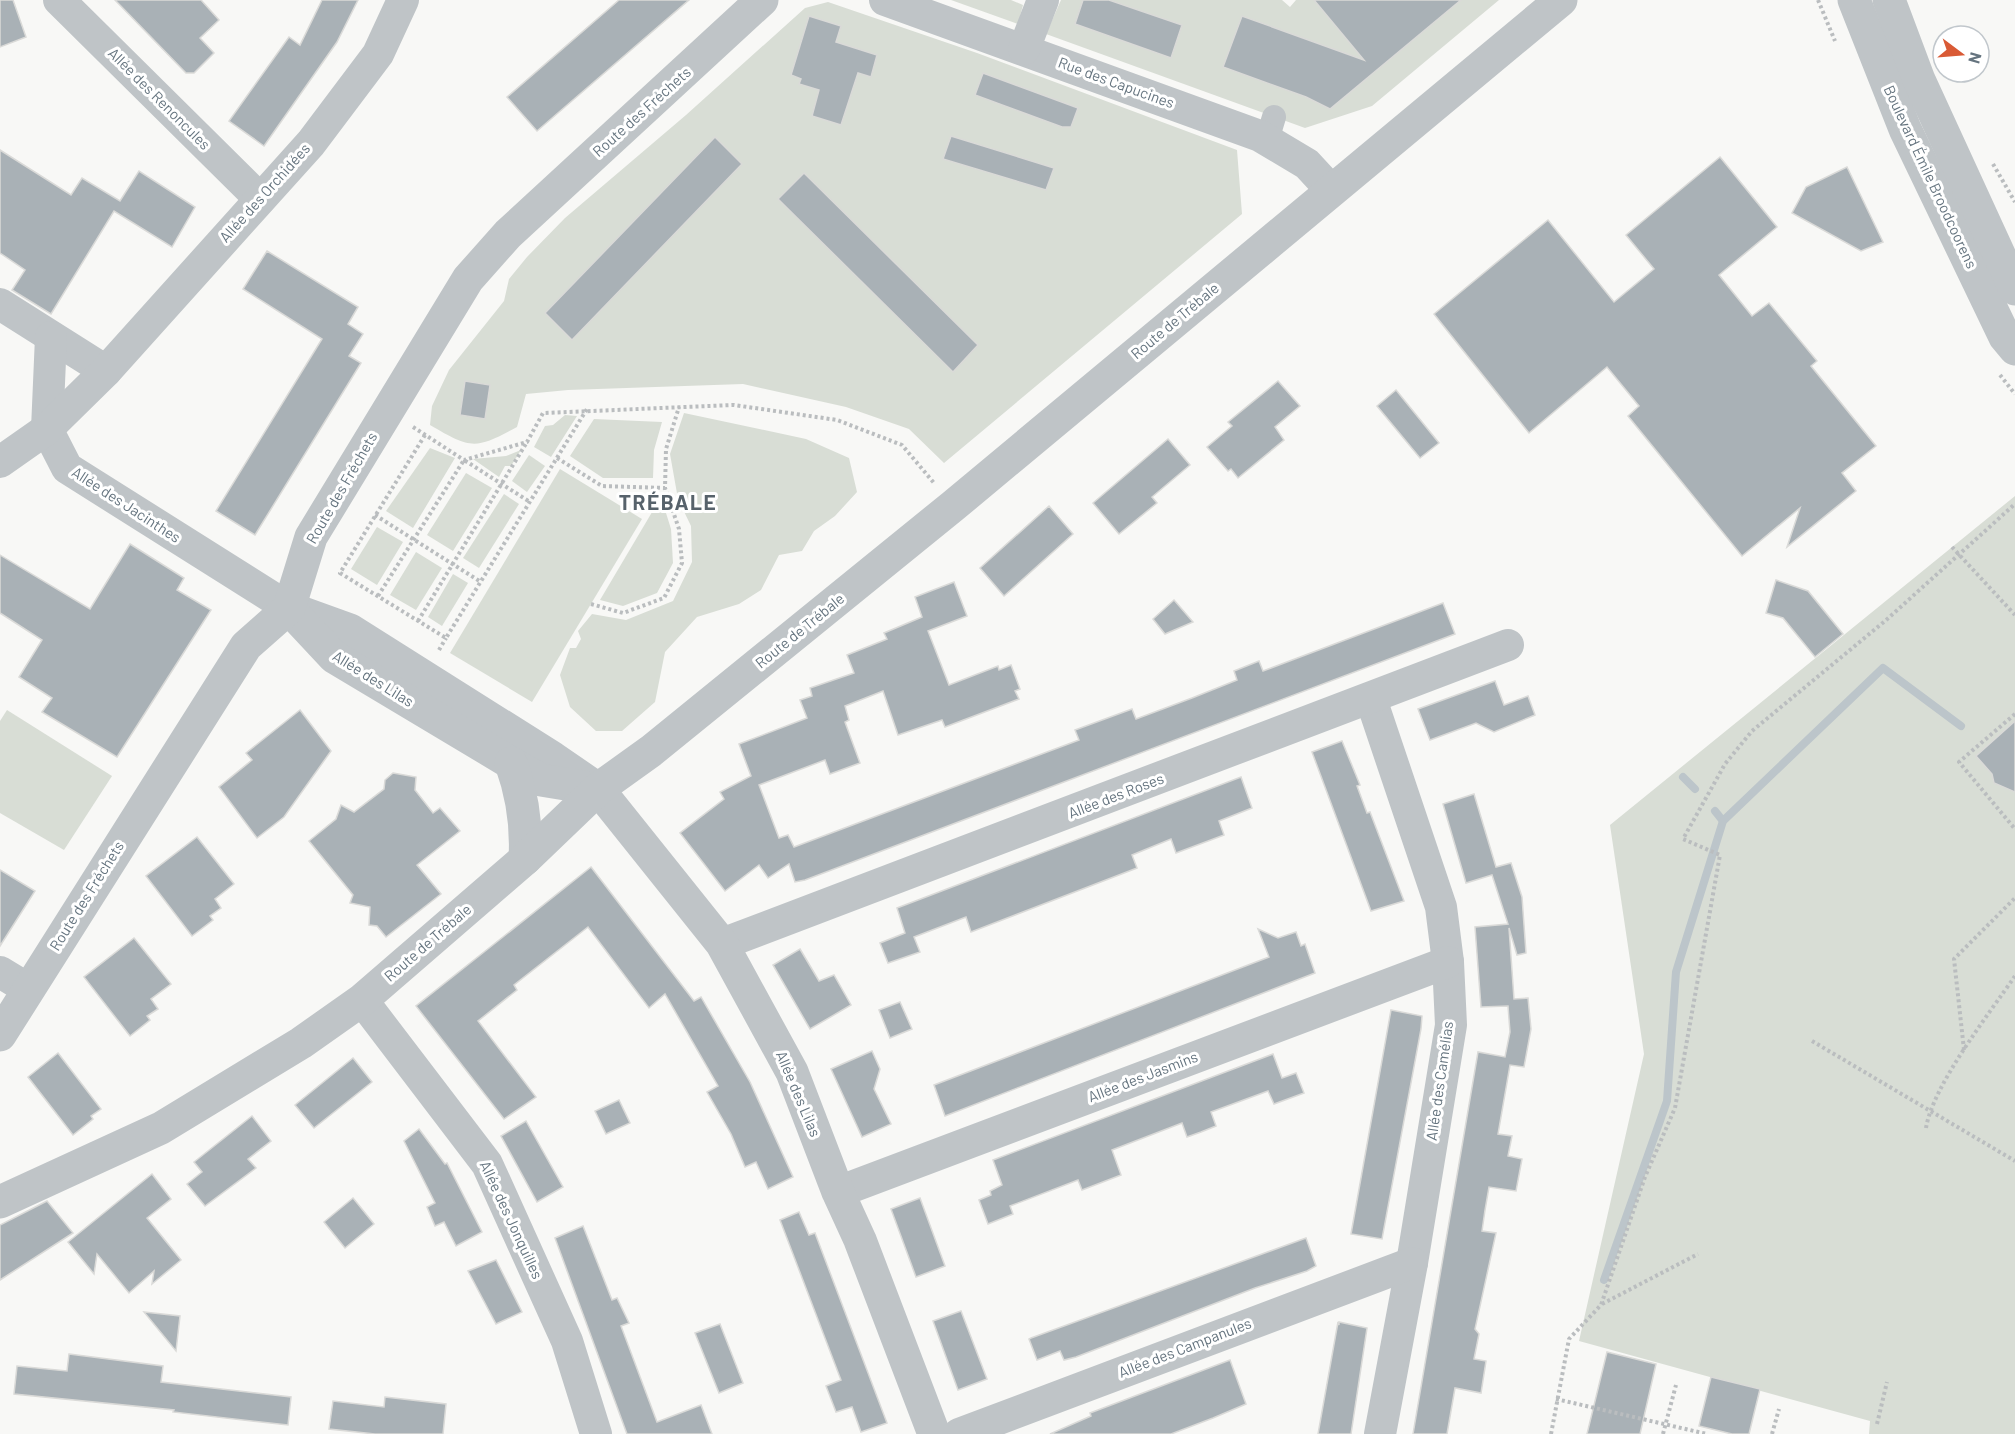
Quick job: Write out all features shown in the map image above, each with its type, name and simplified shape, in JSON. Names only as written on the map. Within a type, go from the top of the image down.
[{"type":"street","name":"Allée des Renoncules","points":[[59,0],[260,199]]},
{"type":"street","name":"Allée des Orchidées","points":[[47,429],[106,371],[311,143],[378,54],[403,0]]},
{"type":"street","name":"Route des Fréchets","points":[[0,1035],[246,646],[289,608],[311,537],[386,410],[468,279],[507,234],[762,0]]},
{"type":"street","name":"Rue des Capucines","points":[[885,0],[1024,49],[1270,128],[1331,190]]},
{"type":"street","points":[[1024,49],[1042,0]]},
{"type":"street","name":"Route de Trébale","points":[[0,1202],[161,1128],[301,1043],[362,1000],[525,860],[598,789],[651,751],[953,506],[1561,0]]},
{"type":"street","name":"Boulevard Émile Broodcoorens","points":[[1854,0],[1905,129],[2005,337],[2015,349]]},
{"type":"street","name":"Boulevard Émile Broodcoorens","points":[[1889,0],[1919,80],[2015,289]]},
{"type":"street","points":[[0,304],[106,371]]},
{"type":"street","name":"Allée des Jacinthes","points":[[51,337],[47,429],[67,468],[289,608]]},
{"type":"street","points":[[0,462],[47,429]]},
{"type":"street","name":"Allée des Lilas","points":[[289,608],[334,657],[511,763],[541,780],[598,789]]},
{"type":"street","name":"Allée des Lilas","points":[[289,608],[350,630],[553,758],[598,789],[722,944],[792,1072],[838,1192],[860,1240],[934,1434]]},
{"type":"street","name":"Allée des Roses","points":[[722,944],[1508,645]]},
{"type":"street","name":"Allée des Camélias","points":[[1371,699],[1441,907],[1448,962],[1450,1025],[1412,1263],[1380,1434]]},
{"type":"street","points":[[511,763],[522,794],[527,832],[525,860]]},
{"type":"street","name":"Allée des Jasmins","points":[[838,1192],[1448,962]]},
{"type":"street","points":[[0,972],[28,989]]},
{"type":"street","name":"Allée des Jonquilles","points":[[362,1000],[487,1164],[567,1341],[596,1434]]},
{"type":"street","name":"Allée des Campanules","points":[[959,1434],[1412,1263]]},
{"type":"path","points":[[418,621],[543,414],[587,410],[734,405],[837,420],[902,445],[934,484]]},
{"type":"path","points":[[591,604],[623,613],[664,598],[682,563],[679,529],[665,488],[666,448],[679,406]]},
{"type":"path","points":[[386,410],[530,502]]},
{"type":"path","points":[[435,657],[587,410]]},
{"type":"path","points":[[340,573],[425,435]]},
{"type":"path","points":[[378,596],[464,460],[527,442]]},
{"type":"path","points":[[557,458],[602,486],[665,488]]},
{"type":"path","points":[[1601,1305],[1645,1177],[1675,1108],[1720,855],[1683,839],[1725,764],[1752,731],[1960,554],[2015,504]]},
{"type":"path","points":[[375,515],[481,582]]},
{"type":"path","points":[[1952,547],[2015,615]]},
{"type":"path","points":[[333,573],[340,573],[446,638]]},
{"type":"path","points":[[2015,714],[1959,762],[2015,829]]},
{"type":"path","points":[[1965,1050],[1954,959],[2015,898]]},
{"type":"path","points":[[1926,1128],[1929,1111],[1965,1050],[2015,976]]},
{"type":"path","points":[[1812,1041],[2015,1161]]},
{"type":"path","points":[[1551,1434],[1569,1339],[1601,1305],[1698,1254]]},
{"type":"path","points":[[1877,1424],[1887,1382]]},
{"type":"path","points":[[1663,1434],[1676,1385]]},
{"type":"path","points":[[1556,1399],[1707,1434]]},
{"type":"path","points":[[1772,1434],[1779,1409]]},
{"type":"shaded area","points":[[951,0],[1011,0],[1023,5],[1018,24]]},
{"type":"shaded area","points":[[1061,0],[1282,0],[1290,7],[1296,0],[1499,0],[1372,106],[1305,128],[1046,34]]},
{"type":"shaded area","points":[[828,2],[977,53],[1237,150],[1242,214],[944,463],[909,429],[846,407],[743,384],[568,390],[526,394],[517,427],[482,443],[473,444],[455,439],[430,425],[432,406],[449,370],[504,301],[509,279],[527,257],[565,218],[686,115],[805,8]]},
{"type":"shaded area","points":[[684,413],[806,439],[849,458],[857,492],[835,516],[814,531],[802,551],[779,555],[761,590],[739,604],[697,617],[665,652],[655,702],[622,731],[596,731],[570,707],[560,675],[570,648],[576,648],[581,639],[578,631],[592,614],[626,620],[673,601],[692,562],[691,526],[678,499],[670,454]]},
{"type":"shaded area","points":[[565,415],[577,416],[551,457],[534,447],[545,426],[553,425]]},
{"type":"shaded area","points":[[594,419],[662,422],[654,450],[653,478],[603,478],[570,456]]},
{"type":"shaded area","points":[[430,448],[455,458],[413,528],[386,511]]},
{"type":"shaded area","points":[[521,450],[511,466],[505,466],[499,477],[473,459],[506,456]]},
{"type":"shaded area","points":[[529,455],[545,466],[527,492],[512,481]]},
{"type":"shaded area","points":[[560,469],[642,519],[532,702],[450,653]]},
{"type":"shaded area","points":[[466,473],[492,488],[453,551],[427,535]]},
{"type":"shaded area","points":[[504,494],[519,504],[479,568],[463,558]]},
{"type":"shaded area","points":[[2015,496],[2015,1434],[1869,1434],[1870,1421],[1579,1341],[1644,1054],[1610,825]]},
{"type":"shaded area","points":[[661,497],[671,529],[673,563],[657,593],[623,606],[600,600]]},
{"type":"shaded area","points":[[377,527],[403,542],[377,585],[351,569]]},
{"type":"shaded area","points":[[416,552],[442,568],[416,610],[390,595]]},
{"type":"shaded area","points":[[453,574],[468,583],[442,626],[428,617]]},
{"type":"shaded area","points":[[7,710],[112,776],[64,850],[0,813],[0,721]]},
{"type":"building","points":[[0,0],[13,0],[26,37],[0,47]]},
{"type":"building","points":[[115,0],[201,0],[219,20],[200,38],[214,53],[194,73],[186,73]]},
{"type":"building","points":[[322,0],[358,0],[337,42],[264,146],[229,121],[289,37],[300,45]]},
{"type":"building","points":[[619,0],[689,0],[537,131],[507,97]]},
{"type":"building","points":[[1083,0],[1109,0],[1182,25],[1171,58],[1075,24]]},
{"type":"building","points":[[1314,0],[1461,0],[1330,109],[1306,97],[1223,67],[1242,16],[1364,60]]},
{"type":"building","points":[[809,16],[841,26],[836,42],[877,55],[871,77],[858,73],[841,125],[812,116],[819,90],[799,84],[801,79],[791,75]]},
{"type":"building","points":[[983,73],[1078,108],[1071,127],[1062,127],[975,95]]},
{"type":"building","points":[[951,136],[1054,168],[1046,190],[943,159]]},
{"type":"building","points":[[715,137],[742,164],[572,340],[545,313]]},
{"type":"building","points":[[0,150],[71,195],[82,178],[120,201],[139,171],[195,207],[172,247],[114,211],[51,314],[12,290],[25,270],[0,253]]},
{"type":"building","points":[[1720,157],[1777,227],[1719,275],[1752,316],[1769,303],[1817,361],[1811,366],[1876,446],[1842,473],[1856,491],[1787,547],[1800,508],[1742,556],[1628,416],[1639,406],[1607,367],[1529,433],[1434,314],[1548,220],[1614,302],[1654,269],[1626,235]]},
{"type":"building","points":[[1847,167],[1883,242],[1861,251],[1792,213],[1806,187]]},
{"type":"building","points":[[804,173],[978,345],[953,372],[778,199]]},
{"type":"building","points":[[267,251],[358,307],[348,324],[363,334],[349,356],[361,363],[255,535],[216,511],[322,339],[243,289]]},
{"type":"building","points":[[465,381],[490,385],[485,419],[460,415]]},
{"type":"building","points":[[1278,381],[1300,406],[1275,427],[1284,440],[1238,478],[1231,469],[1228,471],[1207,447],[1232,426],[1228,422]]},
{"type":"building","points":[[1396,390],[1439,443],[1420,458],[1377,406]]},
{"type":"building","points":[[1168,439],[1190,465],[1152,497],[1157,503],[1119,534],[1093,503]]},
{"type":"building","points":[[1049,506],[1073,534],[1004,596],[980,568]]},
{"type":"building","points":[[130,544],[184,578],[177,590],[211,610],[117,757],[42,712],[52,698],[19,677],[42,640],[0,613],[0,555],[90,609]]},
{"type":"building","points":[[1776,580],[1808,591],[1843,634],[1815,657],[1783,618],[1766,613]]},
{"type":"building","points":[[954,582],[967,616],[928,631],[949,685],[998,666],[999,670],[1011,665],[1020,689],[1015,691],[1019,699],[945,727],[942,720],[898,735],[883,691],[845,706],[849,720],[845,722],[860,763],[830,774],[825,760],[759,785],[779,838],[788,835],[794,847],[1079,740],[1075,730],[1132,709],[1136,719],[1237,680],[1234,671],[1259,661],[1263,671],[1443,603],[1455,634],[805,880],[795,882],[789,864],[768,878],[759,865],[725,891],[680,833],[724,799],[720,792],[751,776],[739,744],[807,718],[800,700],[812,696],[810,688],[854,673],[847,655],[887,639],[884,633],[922,617],[915,597]]},
{"type":"building","points":[[1174,600],[1193,622],[1165,634],[1153,619]]},
{"type":"building","points":[[1495,681],[1504,705],[1528,696],[1535,715],[1494,732],[1476,723],[1430,740],[1418,709]]},
{"type":"building","points":[[300,710],[331,751],[284,817],[257,838],[219,787],[252,760],[246,753]]},
{"type":"building","points":[[2015,721],[2015,792],[1994,783],[1992,774],[1976,756]]},
{"type":"building","points":[[1342,741],[1360,785],[1357,786],[1367,813],[1370,812],[1404,901],[1371,911],[1312,752]]},
{"type":"building","points":[[393,773],[416,777],[415,790],[433,813],[440,808],[460,831],[417,865],[441,894],[386,937],[377,926],[369,925],[370,907],[350,903],[353,895],[309,841],[336,819],[341,805],[354,812],[384,789],[385,780]]},
{"type":"building","points":[[1241,777],[1252,808],[1219,821],[1224,835],[1176,853],[1171,839],[1132,855],[1137,868],[971,932],[966,917],[914,937],[920,952],[888,963],[880,943],[905,933],[897,908]]},
{"type":"building","points":[[1474,794],[1496,867],[1511,863],[1522,897],[1526,953],[1517,955],[1509,928],[1514,999],[1528,998],[1531,1029],[1524,1067],[1510,1065],[1498,1134],[1512,1136],[1508,1156],[1522,1159],[1516,1191],[1489,1187],[1482,1231],[1496,1233],[1475,1329],[1479,1334],[1474,1359],[1486,1361],[1481,1393],[1455,1388],[1447,1434],[1413,1434],[1478,1052],[1505,1057],[1510,1032],[1508,1006],[1481,1007],[1475,927],[1508,924],[1492,875],[1466,883],[1443,804]]},
{"type":"building","points":[[197,837],[234,884],[215,899],[221,908],[210,916],[213,920],[192,936],[146,876]]},
{"type":"building","points":[[591,867],[694,1001],[701,997],[750,1082],[793,1177],[768,1189],[756,1162],[745,1167],[731,1134],[707,1092],[718,1086],[665,994],[649,1008],[588,927],[514,985],[517,990],[478,1021],[536,1097],[504,1119],[416,1006]]},
{"type":"building","points":[[0,870],[35,891],[0,946]]},
{"type":"building","points":[[1258,929],[1278,938],[1296,932],[1301,946],[1305,944],[1315,973],[945,1116],[934,1085],[1269,957]]},
{"type":"building","points":[[134,938],[171,984],[151,999],[158,1009],[147,1016],[150,1020],[130,1036],[84,977]]},
{"type":"building","points":[[800,949],[819,981],[834,975],[851,1005],[810,1029],[773,965]]},
{"type":"building","points":[[900,1002],[912,1029],[890,1038],[879,1010]]},
{"type":"building","points":[[1391,1010],[1422,1016],[1382,1239],[1351,1234]]},
{"type":"building","points":[[872,1051],[880,1069],[874,1089],[891,1124],[862,1137],[831,1069]]},
{"type":"building","points":[[58,1053],[101,1109],[91,1116],[93,1119],[73,1135],[28,1077]]},
{"type":"building","points":[[1273,1054],[1282,1078],[1296,1073],[1304,1093],[1274,1104],[1268,1091],[1211,1112],[1216,1126],[1201,1132],[1187,1137],[1182,1123],[1112,1150],[1121,1175],[1082,1190],[1078,1180],[1010,1206],[1013,1214],[988,1224],[979,1200],[991,1195],[990,1191],[1002,1185],[993,1160]]},
{"type":"building","points":[[353,1058],[372,1082],[314,1128],[295,1105]]},
{"type":"building","points":[[619,1100],[630,1123],[606,1134],[595,1111]]},
{"type":"building","points":[[252,1116],[271,1141],[248,1159],[256,1168],[205,1206],[187,1184],[202,1172],[194,1162]]},
{"type":"building","points":[[526,1121],[563,1187],[537,1202],[501,1136]]},
{"type":"building","points":[[419,1129],[445,1164],[447,1163],[482,1232],[456,1246],[444,1222],[435,1226],[427,1207],[435,1203],[404,1141]]},
{"type":"building","points":[[152,1174],[171,1199],[147,1218],[181,1260],[152,1284],[154,1271],[129,1293],[97,1254],[94,1274],[68,1242]]},
{"type":"building","points":[[353,1198],[374,1224],[345,1248],[324,1222]]},
{"type":"building","points":[[920,1198],[945,1266],[916,1277],[891,1209]]},
{"type":"building","points":[[47,1201],[73,1233],[0,1280],[0,1225]]},
{"type":"building","points":[[799,1212],[809,1235],[815,1233],[887,1423],[861,1432],[852,1407],[836,1412],[826,1386],[841,1380],[780,1220]]},
{"type":"building","points":[[583,1226],[612,1300],[617,1298],[629,1323],[621,1326],[657,1422],[701,1405],[712,1434],[627,1434],[555,1238]]},
{"type":"building","points":[[1306,1238],[1316,1266],[1307,1271],[1255,1288],[1076,1357],[1064,1360],[1060,1351],[1037,1360],[1029,1339],[1031,1338]]},
{"type":"building","points":[[496,1260],[522,1312],[496,1324],[468,1271]]},
{"type":"building","points":[[961,1311],[987,1379],[958,1390],[933,1321]]},
{"type":"building","points":[[144,1312],[180,1316],[176,1351]]},
{"type":"building","points":[[1338,1322],[1339,1325],[1339,1322],[1367,1328],[1351,1434],[1318,1434]]},
{"type":"building","points":[[720,1324],[743,1383],[719,1393],[695,1333]]},
{"type":"building","points":[[1607,1352],[1656,1364],[1640,1434],[1587,1434]]},
{"type":"building","points":[[69,1354],[163,1366],[161,1382],[291,1397],[288,1425],[173,1412],[174,1410],[14,1394],[17,1366],[67,1371]]},
{"type":"building","points":[[1230,1360],[1246,1404],[1213,1418],[1171,1434],[1050,1434],[1091,1416],[1090,1413]]},
{"type":"building","points":[[1711,1377],[1760,1389],[1749,1434],[1732,1434],[1699,1426]]},
{"type":"building","points":[[385,1397],[446,1404],[443,1434],[375,1434],[329,1429],[333,1401],[384,1407]]},
{"type":"waterway","points":[[1604,1280],[1667,1101],[1676,972],[1723,821],[1883,668],[1961,726]]},
{"type":"waterway","points":[[1683,777],[1695,789]]},
{"type":"waterway","points":[[1715,811],[1723,821]]},
{"type":"district","name":"TRÉBALE","points":[[668,503]]}]
